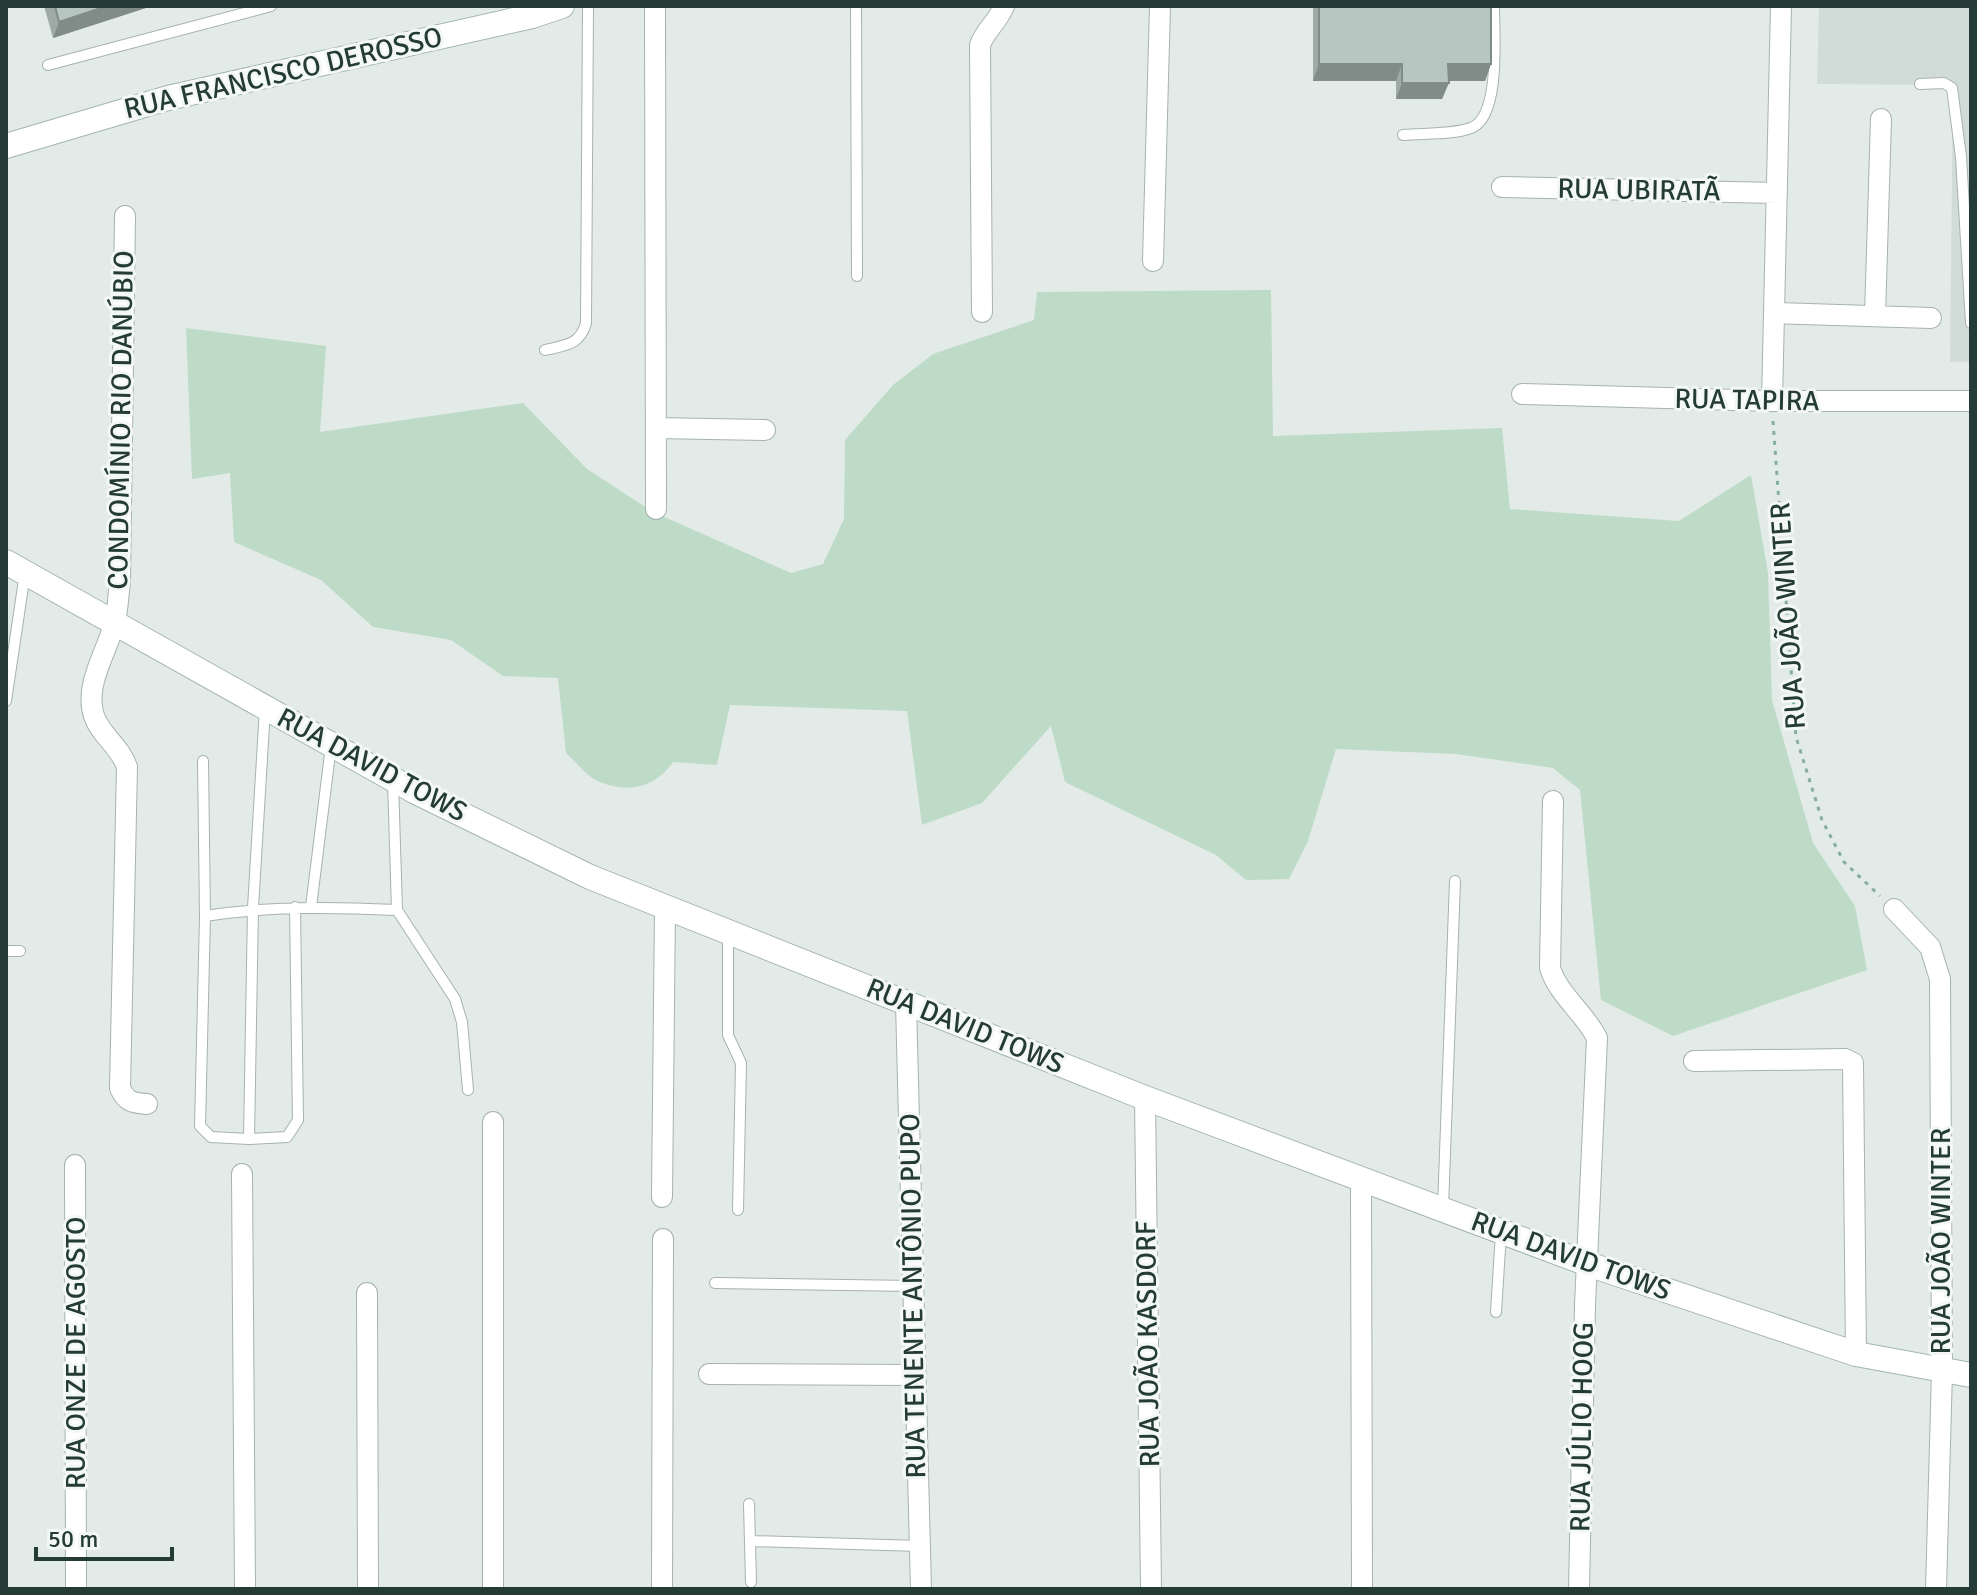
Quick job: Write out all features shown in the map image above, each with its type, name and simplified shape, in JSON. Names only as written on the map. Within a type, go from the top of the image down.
[{"type":"street","name":"RUA FRANCISCO DEROSSO","points":[[6,146],[168,98],[532,16],[562,6]]},
{"type":"street","points":[[655,6],[656,509]]},
{"type":"street","points":[[982,312],[980,45],[983,35],[998,21],[1004,6]]},
{"type":"street","points":[[1153,261],[1160,6]]},
{"type":"street","points":[[1772,401],[1781,6]]},
{"type":"street","points":[[1875,316],[1881,119]]},
{"type":"street","name":"RUA UBIRATÃ","points":[[1502,187],[1777,193]]},
{"type":"street","name":"CONDOMÍNIO RIO DANÚBIO","points":[[125,216],[120,582],[114,623],[93,685],[92,711],[99,727],[122,751],[127,767],[120,1088],[124,1097],[133,1103],[147,1104]]},
{"type":"street","points":[[1774,313],[1931,318]]},
{"type":"street","name":"RUA TAPIRA","points":[[1522,394],[1772,401],[1971,401]]},
{"type":"street","points":[[656,428],[765,430]]},
{"type":"street","name":"RUA DAVID TOWS","points":[[15,567],[393,780],[590,877],[1145,1098],[1588,1264],[1856,1354],[1971,1375]]},
{"type":"street","name":"RUA JÚLIO HOOG","points":[[1553,801],[1550,968],[1556,987],[1588,1020],[1597,1038],[1579,1589]]},
{"type":"street","points":[[662,1197],[665,907]]},
{"type":"street","name":"RUA JOÃO WINTER","points":[[1894,909],[1930,947],[1940,979],[1942,1371],[1936,1589]]},
{"type":"street","name":"RUA TENENTE ANTÔNIO PUPO","points":[[906,1003],[921,1589]]},
{"type":"street","points":[[1694,1061],[1845,1059],[1853,1063],[1856,1354]]},
{"type":"street","name":"RUA JOÃO KASDORF","points":[[1145,1098],[1151,1589]]},
{"type":"street","points":[[493,1122],[493,1589]]},
{"type":"street","name":"RUA ONZE DE AGOSTO","points":[[75,1165],[76,1589]]},
{"type":"street","points":[[242,1174],[245,1589]]},
{"type":"street","points":[[1361,1180],[1362,1589]]},
{"type":"street","points":[[662,1589],[663,1239]]},
{"type":"street","points":[[367,1293],[368,1589]]},
{"type":"street","points":[[709,1374],[915,1375]]},
{"type":"lane","points":[[48,65],[271,6]]},
{"type":"lane","points":[[545,350],[574,343],[583,336],[586,323],[588,6]]},
{"type":"lane","points":[[856,6],[857,276]]},
{"type":"lane","points":[[1403,135],[1471,128],[1485,118],[1492,95],[1494,6]]},
{"type":"lane","points":[[1920,84],[1944,83],[1952,88],[1966,157],[1971,323]]},
{"type":"lane","points":[[6,701],[15,567]]},
{"type":"lane","points":[[249,1139],[253,908],[265,708]]},
{"type":"lane","points":[[311,907],[331,745]]},
{"type":"lane","points":[[203,761],[205,916],[200,1126],[211,1137],[287,1137],[298,1120],[295,907]]},
{"type":"lane","points":[[393,780],[397,910],[455,999],[462,1022],[468,1090]]},
{"type":"lane","points":[[1443,1210],[1455,881]]},
{"type":"lane","points":[[205,916],[253,908],[397,910]]},
{"type":"lane","points":[[728,932],[728,1035],[741,1063],[738,1210]]},
{"type":"lane","points":[[6,951],[20,951]]},
{"type":"lane","points":[[1496,1312],[1501,1231]]},
{"type":"lane","points":[[715,1283],[913,1286]]},
{"type":"lane","points":[[749,1504],[751,1582]]},
{"type":"lane","points":[[750,1541],[920,1546]]},
{"type":"path","name":"RUA JOÃO WINTER","points":[[1772,401],[1796,737],[1822,820],[1844,862],[1894,909]]},
{"type":"shaded area","points":[[1819,6],[1971,6],[1971,362],[1950,362],[1953,85],[1817,84]]},
{"type":"green space","points":[[1271,290],[1273,436],[1502,428],[1510,509],[1679,521],[1751,475],[1768,573],[1772,700],[1813,843],[1855,906],[1867,970],[1673,1036],[1601,1000],[1580,790],[1553,768],[1456,754],[1336,749],[1308,841],[1289,879],[1246,880],[1216,855],[1065,782],[1051,726],[982,803],[922,825],[907,711],[730,705],[717,765],[673,762],[658,777],[641,786],[611,786],[591,777],[566,753],[558,678],[503,676],[451,640],[373,627],[321,580],[234,542],[230,473],[192,479],[186,328],[326,346],[320,432],[523,403],[587,469],[653,512],[791,573],[823,564],[844,519],[845,440],[893,385],[933,354],[1034,320],[1037,292]]},
{"type":"building","points":[[55,6],[107,6],[59,22]]},
{"type":"building","points":[[1319,6],[1491,6],[1491,64],[1448,64],[1449,83],[1402,83],[1402,64],[1319,64]]}]
